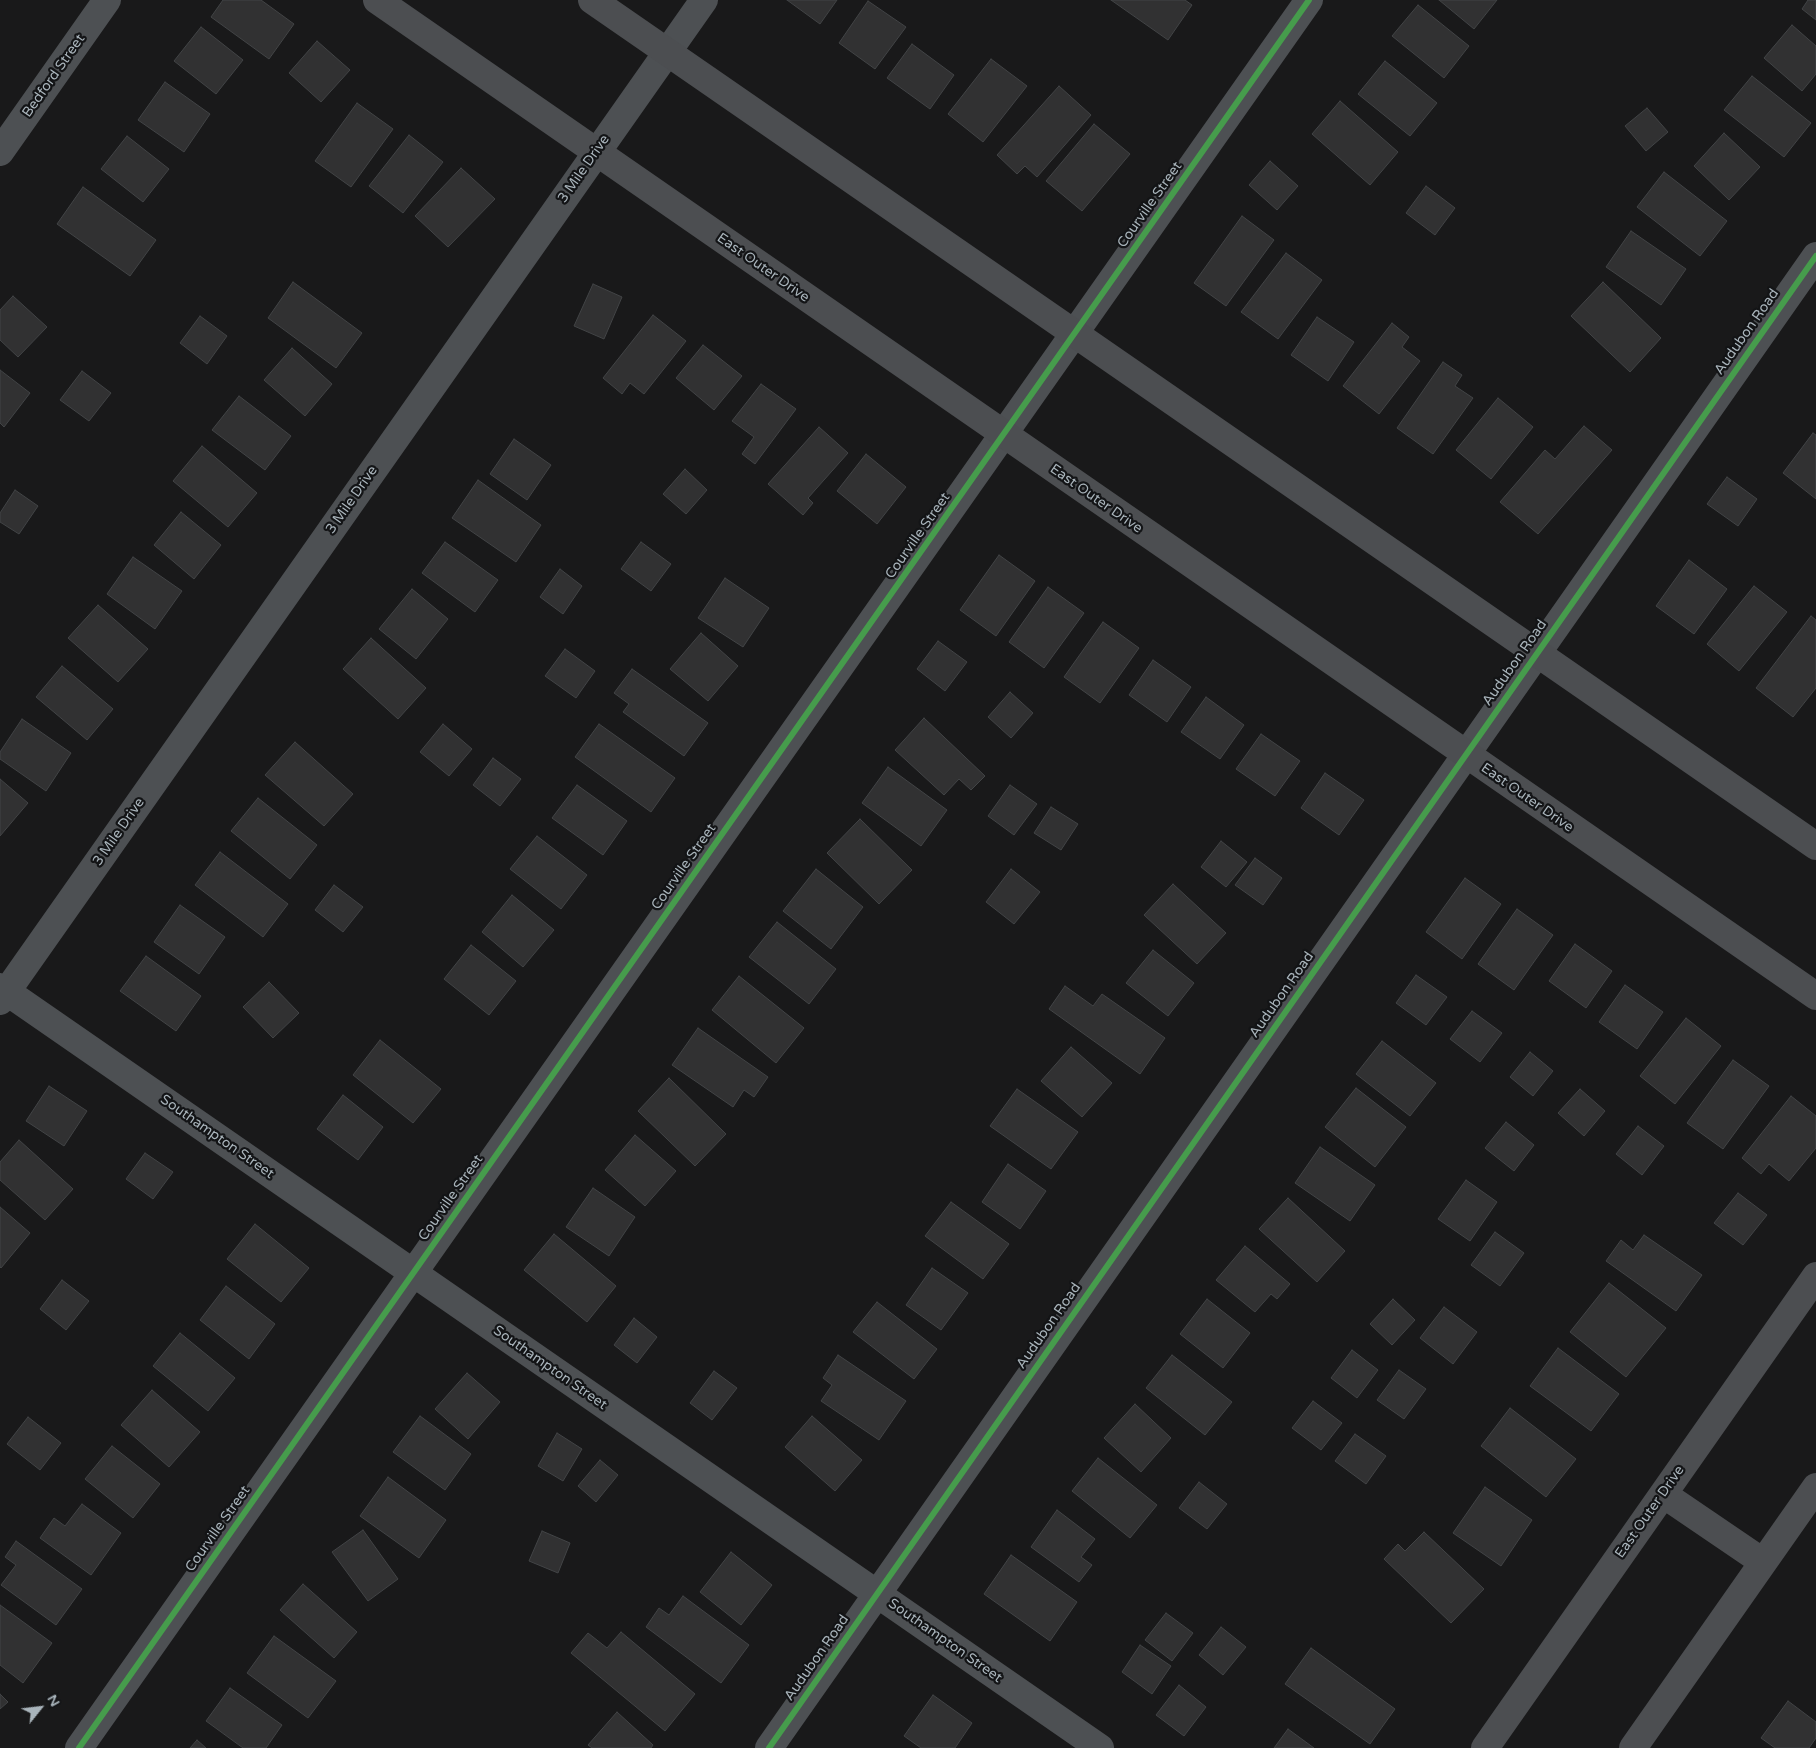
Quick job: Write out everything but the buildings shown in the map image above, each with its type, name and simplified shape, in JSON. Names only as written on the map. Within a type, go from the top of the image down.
[{"type":"street","name":"Bedford Street","points":[[0,152],[107,0]]},
{"type":"street","name":"East Outer Drive","points":[[377,0],[1466,756],[1816,996]]},
{"type":"street","points":[[592,0],[1816,846]]},
{"type":"street","name":"3 Mile Drive","points":[[2,993],[704,0]]},
{"type":"street","name":"Courville Street","points":[[79,1748],[1309,0]]},
{"type":"street","name":"Audubon Road","points":[[769,1748],[1816,256]]},
{"type":"street","name":"Southampton Street","points":[[2,993],[413,1273],[1100,1748]]},
{"type":"street","name":"East Outer Drive","points":[[1485,1748],[1816,1276]]},
{"type":"street","points":[[1633,1748],[1816,1487]]},
{"type":"street","points":[[1663,1494],[1763,1562]]},
{"type":"cycle path","points":[[79,1748],[1309,0]]},
{"type":"cycle path","points":[[769,1748],[1816,256]]}]
